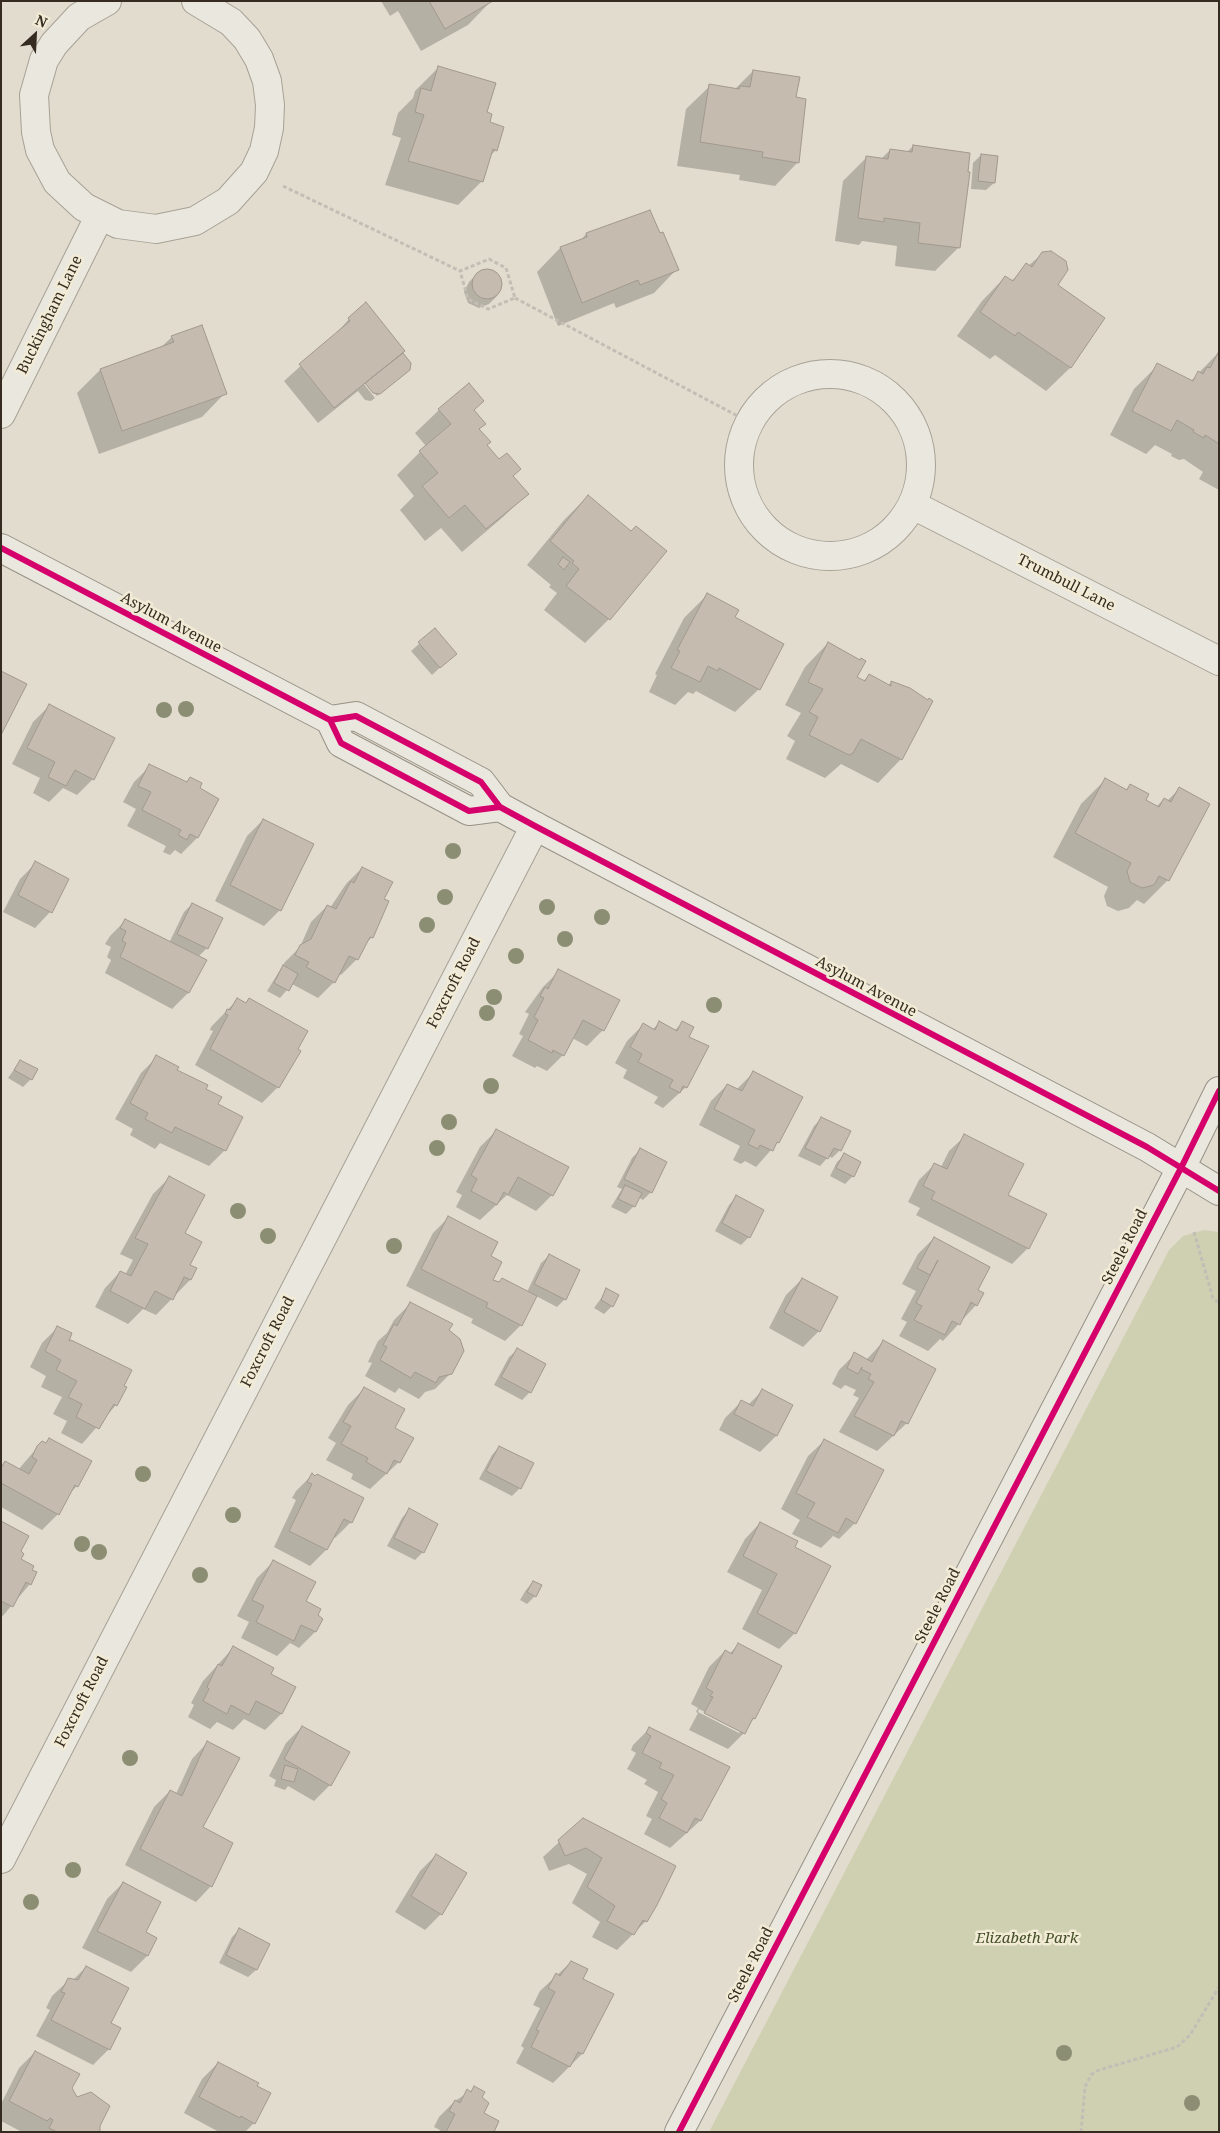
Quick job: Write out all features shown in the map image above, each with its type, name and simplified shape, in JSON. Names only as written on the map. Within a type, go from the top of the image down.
[{"type":"street","points":[[107,1],[79,17],[54,44],[38,78],[33,114],[40,150],[57,182],[84,207],[118,224],[156,229],[195,221],[228,201],[254,172],[264,151],[269,128],[270,105],[267,82],[259,59],[247,39],[231,22],[196,1]]},
{"type":"street","name":"Buckingham Lane","points":[[1,414],[100,216]]},
{"type":"street","points":[[833,374],[851,376],[868,382],[884,391],[897,403],[908,418],[916,434],[921,452],[922,470],[919,488],[913,505],[903,521],[890,535],[874,546],[856,554],[836,557],[817,556],[798,551],[781,542],[765,530],[753,515],[744,498],[738,460],[742,440],[749,422],[770,396],[799,379],[815,375],[833,374]]},
{"type":"street","name":"Trumbull Lane","points":[[913,505],[1219,661]]},
{"type":"street","name":"Asylum Avenue","points":[[1,548],[330,720],[356,716],[482,782],[500,807],[534,826],[1138,1143],[1219,1191]]},
{"type":"street","name":"Foxcroft Road","points":[[1,1859],[534,826]]},
{"type":"street","name":"Steele Road","points":[[679,2132],[1181,1168],[1219,1091]]},
{"type":"path","points":[[254,172],[460,270],[489,259],[506,268],[515,298],[749,422]]},
{"type":"path","points":[[460,270],[468,299],[488,308],[515,298]]},
{"type":"path","points":[[1194,1232],[1213,1298],[1219,1303]]},
{"type":"path","points":[[1081,2132],[1085,2087],[1090,2076],[1096,2071],[1177,2047],[1190,2035],[1219,1987]]},
{"type":"green space","name":"Elizabeth Park","points":[[1204,1230],[1219,1232],[1219,2132],[709,2132],[1169,1250],[1183,1236]]},
{"type":"building","points":[[429,1],[493,1],[445,29]]},
{"type":"building","points":[[438,66],[496,83],[487,112],[492,114],[490,122],[504,127],[497,151],[493,149],[483,182],[408,161],[424,115],[415,112],[421,88],[431,91]]},
{"type":"building","points":[[753,70],[800,77],[796,97],[806,99],[799,163],[762,157],[763,152],[700,142],[709,84],[739,89],[740,86],[750,87]]},
{"type":"building","points":[[913,145],[970,153],[968,172],[970,172],[960,248],[918,243],[920,223],[884,218],[884,222],[858,218],[866,156],[888,159],[890,149],[912,152]]},
{"type":"building","points":[[981,154],[998,156],[995,183],[978,181]]},
{"type":"building","points":[[650,210],[660,233],[663,232],[679,270],[640,285],[638,280],[582,303],[560,247],[587,237],[586,233]]},
{"type":"building","points":[[1051,251],[1066,261],[1068,270],[1058,285],[1105,318],[1071,368],[1018,332],[1015,336],[980,312],[1005,276],[1013,281],[1026,263],[1032,267],[1042,252]]},
{"type":"building","points":[[487,269],[498,273],[502,284],[498,295],[487,299],[476,295],[472,284],[476,273]]},
{"type":"building","points":[[366,302],[405,351],[334,408],[299,364],[350,321],[348,318]]},
{"type":"building","points":[[202,325],[227,394],[122,431],[100,369],[174,342],[171,336]]},
{"type":"building","points":[[1219,351],[1219,444],[1205,435],[1204,438],[1193,432],[1194,430],[1177,420],[1171,431],[1132,411],[1157,363],[1193,381],[1198,371],[1203,374],[1207,367],[1210,368]]},
{"type":"building","points":[[403,353],[411,363],[410,370],[380,394],[373,393],[365,383]]},
{"type":"building","points":[[469,383],[484,401],[474,410],[486,424],[479,429],[491,442],[487,445],[499,459],[507,453],[521,469],[513,476],[529,494],[486,529],[465,505],[449,518],[422,486],[438,473],[419,451],[451,424],[438,409]]},
{"type":"building","points":[[588,495],[631,531],[636,526],[667,551],[610,620],[566,586],[579,569],[572,563],[574,561],[550,541]]},
{"type":"building","points":[[563,557],[570,562],[564,570],[558,564]]},
{"type":"building","points":[[707,593],[739,610],[735,617],[784,644],[760,690],[719,668],[718,671],[708,666],[700,682],[671,668],[680,651],[677,650]]},
{"type":"building","points":[[435,628],[457,654],[440,668],[418,642]]},
{"type":"building","points":[[828,642],[860,660],[861,658],[866,661],[857,677],[865,681],[869,674],[891,686],[891,681],[910,688],[928,700],[929,698],[933,701],[902,760],[861,739],[853,753],[849,755],[809,735],[818,717],[809,712],[823,689],[808,682]]},
{"type":"building","points":[[1,671],[27,684],[1,735]]},
{"type":"building","points":[[49,704],[115,738],[94,780],[75,770],[66,786],[48,777],[55,762],[27,748]]},
{"type":"building","points":[[149,764],[187,782],[190,777],[202,783],[200,788],[219,799],[198,838],[190,834],[187,840],[178,835],[181,830],[142,810],[151,792],[138,786]]},
{"type":"building","points":[[1105,778],[1127,790],[1130,784],[1149,794],[1146,800],[1159,807],[1164,798],[1171,802],[1179,787],[1210,804],[1169,881],[1159,876],[1154,885],[1142,888],[1130,882],[1127,871],[1131,863],[1075,833]]},
{"type":"building","points":[[263,819],[314,844],[281,911],[230,885]]},
{"type":"building","points":[[35,861],[69,879],[52,913],[18,895]]},
{"type":"building","points":[[362,867],[393,882],[384,899],[389,901],[373,938],[370,937],[358,960],[349,956],[335,983],[306,967],[309,962],[295,955],[300,945],[311,939],[327,905],[336,909],[351,881],[354,883]]},
{"type":"building","points":[[192,903],[223,918],[208,949],[177,934]]},
{"type":"building","points":[[125,919],[207,960],[189,993],[120,957],[126,943],[122,941],[126,931],[120,928]]},
{"type":"building","points":[[283,965],[298,974],[289,991],[274,983]]},
{"type":"building","points":[[558,969],[620,1000],[604,1031],[583,1020],[564,1056],[553,1050],[552,1053],[528,1040],[538,1020],[534,1017],[544,998],[540,996],[545,987],[548,989]]},
{"type":"building","points":[[237,998],[246,1003],[249,998],[308,1031],[298,1049],[301,1051],[279,1088],[210,1049],[228,1015],[225,1014],[227,1009],[230,1010]]},
{"type":"building","points":[[659,1021],[677,1031],[682,1021],[694,1027],[689,1037],[709,1046],[687,1088],[683,1086],[680,1093],[669,1087],[673,1080],[638,1062],[642,1054],[630,1047],[643,1023],[655,1030]]},
{"type":"building","points":[[156,1055],[179,1067],[177,1070],[208,1085],[206,1089],[222,1097],[218,1104],[243,1117],[226,1151],[175,1127],[172,1133],[145,1119],[148,1113],[130,1103]]},
{"type":"building","points":[[20,1060],[38,1069],[32,1080],[14,1070]]},
{"type":"building","points":[[753,1071],[803,1097],[773,1151],[760,1145],[758,1149],[748,1144],[755,1130],[714,1109],[727,1084],[742,1091]]},
{"type":"building","points":[[821,1117],[851,1131],[841,1151],[834,1148],[828,1159],[805,1148]]},
{"type":"building","points":[[496,1129],[569,1167],[553,1196],[518,1177],[508,1195],[504,1192],[497,1205],[471,1191],[477,1179],[471,1175]]},
{"type":"building","points":[[964,1134],[1024,1164],[1008,1195],[1047,1214],[1029,1249],[931,1199],[935,1192],[923,1186],[934,1163],[947,1169]]},
{"type":"building","points":[[640,1148],[667,1162],[652,1193],[624,1179]]},
{"type":"building","points":[[844,1153],[861,1162],[854,1177],[836,1168]]},
{"type":"building","points":[[169,1176],[205,1195],[185,1233],[202,1242],[190,1265],[197,1268],[191,1280],[184,1277],[173,1300],[155,1291],[145,1309],[110,1291],[120,1271],[131,1276],[148,1244],[135,1238]]},
{"type":"building","points":[[625,1185],[642,1193],[635,1207],[618,1199]]},
{"type":"building","points":[[736,1195],[764,1210],[750,1238],[722,1223]]},
{"type":"building","points":[[448,1216],[498,1242],[491,1256],[502,1262],[493,1280],[499,1282],[502,1278],[537,1296],[522,1326],[486,1307],[488,1303],[421,1269]]},
{"type":"building","points":[[934,1237],[990,1267],[978,1290],[984,1293],[977,1306],[971,1302],[960,1325],[952,1321],[945,1335],[914,1320],[922,1306],[916,1303],[938,1260],[930,1275],[917,1268]]},
{"type":"building","points":[[549,1254],[580,1270],[566,1300],[534,1284]]},
{"type":"building","points":[[802,1278],[838,1297],[820,1332],[784,1312]]},
{"type":"building","points":[[606,1288],[619,1295],[613,1307],[601,1300]]},
{"type":"building","points":[[410,1302],[453,1324],[449,1330],[460,1339],[464,1351],[452,1374],[439,1377],[436,1383],[415,1372],[411,1378],[380,1360],[387,1347],[383,1345],[394,1324],[397,1326]]},
{"type":"building","points":[[57,1326],[72,1333],[69,1341],[71,1340],[132,1370],[124,1386],[127,1387],[117,1406],[114,1404],[99,1429],[76,1417],[82,1404],[68,1397],[77,1381],[56,1370],[61,1360],[45,1351]]},
{"type":"building","points":[[883,1340],[936,1369],[908,1424],[901,1421],[894,1436],[854,1416],[874,1382],[868,1379],[871,1374],[861,1369],[862,1367],[858,1374],[847,1368],[854,1352],[872,1362]]},
{"type":"building","points":[[517,1348],[546,1364],[531,1393],[501,1377]]},
{"type":"building","points":[[364,1387],[405,1409],[395,1428],[414,1438],[400,1463],[394,1460],[387,1474],[366,1462],[368,1458],[341,1444],[351,1426],[343,1422]]},
{"type":"building","points":[[762,1389],[793,1405],[777,1436],[734,1414],[741,1400],[753,1406]]},
{"type":"building","points":[[49,1438],[92,1461],[78,1487],[75,1485],[59,1515],[1,1483],[1,1468],[5,1461],[29,1474],[37,1460],[32,1457],[37,1446],[42,1441],[46,1443]]},
{"type":"building","points":[[824,1439],[884,1470],[856,1524],[846,1518],[838,1533],[807,1517],[815,1503],[796,1493]]},
{"type":"building","points":[[499,1446],[534,1463],[521,1489],[486,1471]]},
{"type":"building","points":[[312,1473],[364,1498],[352,1523],[344,1519],[327,1550],[289,1531],[312,1484],[307,1482]]},
{"type":"building","points":[[409,1508],[438,1524],[424,1553],[394,1538]]},
{"type":"building","points":[[1,1521],[29,1536],[21,1551],[24,1554],[21,1559],[34,1566],[32,1570],[37,1572],[31,1585],[26,1582],[13,1607],[1,1601]]},
{"type":"building","points":[[760,1522],[798,1541],[795,1547],[831,1566],[796,1634],[757,1613],[777,1574],[743,1556]]},
{"type":"building","points":[[273,1560],[316,1582],[306,1601],[321,1609],[318,1615],[323,1619],[316,1632],[301,1625],[294,1641],[256,1622],[264,1606],[252,1600]]},
{"type":"building","points":[[533,1581],[542,1585],[536,1597],[527,1592]]},
{"type":"building","points":[[738,1643],[782,1666],[755,1719],[753,1718],[745,1734],[704,1713],[713,1697],[710,1696],[713,1692],[706,1688],[725,1650],[732,1654]]},
{"type":"building","points":[[233,1646],[274,1668],[271,1674],[296,1687],[282,1714],[256,1701],[249,1715],[231,1705],[227,1714],[203,1701],[209,1689],[207,1687],[218,1664],[222,1666]]},
{"type":"building","points":[[302,1726],[350,1752],[331,1786],[284,1759]]},
{"type":"building","points":[[649,1727],[730,1767],[701,1821],[695,1818],[687,1833],[659,1818],[667,1803],[661,1799],[674,1775],[659,1768],[662,1763],[642,1753],[651,1736],[646,1733]]},
{"type":"building","points":[[207,1741],[240,1758],[203,1827],[233,1843],[212,1887],[140,1849],[170,1790],[182,1796]]},
{"type":"building","points":[[285,1765],[298,1769],[294,1782],[281,1779]]},
{"type":"building","points":[[583,1818],[676,1866],[647,1922],[643,1920],[634,1935],[607,1921],[615,1906],[587,1887],[602,1858],[586,1848],[565,1856],[558,1840]]},
{"type":"building","points":[[436,1854],[467,1873],[442,1915],[411,1896]]},
{"type":"building","points":[[123,1882],[161,1902],[146,1932],[157,1938],[148,1956],[97,1931]]},
{"type":"building","points":[[239,1928],[270,1944],[257,1970],[226,1955]]},
{"type":"building","points":[[571,1961],[588,1969],[583,1979],[614,1994],[583,2054],[578,2052],[570,2067],[531,2047],[539,2031],[536,2030],[555,1992],[548,1988],[556,1973],[560,1976]]},
{"type":"building","points":[[86,1966],[129,1988],[111,2023],[121,2028],[110,2050],[51,2020],[65,1993],[61,1992],[68,1978],[78,1980]]},
{"type":"building","points":[[35,2051],[80,2074],[72,2088],[77,2097],[91,2092],[110,2106],[100,2126],[100,2132],[57,2132],[49,2128],[53,2120],[50,2118],[47,2121],[9,2101]]},
{"type":"building","points":[[218,2062],[259,2083],[257,2086],[271,2093],[255,2124],[199,2097]]},
{"type":"building","points":[[474,2086],[485,2092],[482,2097],[489,2103],[484,2113],[499,2121],[494,2132],[446,2132],[455,2114],[449,2111],[455,2100],[460,2103],[467,2089],[471,2092]]},
{"type":"cycle path","points":[[1,548],[330,720],[341,743],[469,811],[500,807]]},
{"type":"cycle path","points":[[330,720],[356,716],[481,782],[500,807],[1147,1147],[1219,1191]]},
{"type":"cycle path","points":[[679,2132],[1181,1168],[1219,1091]]}]
